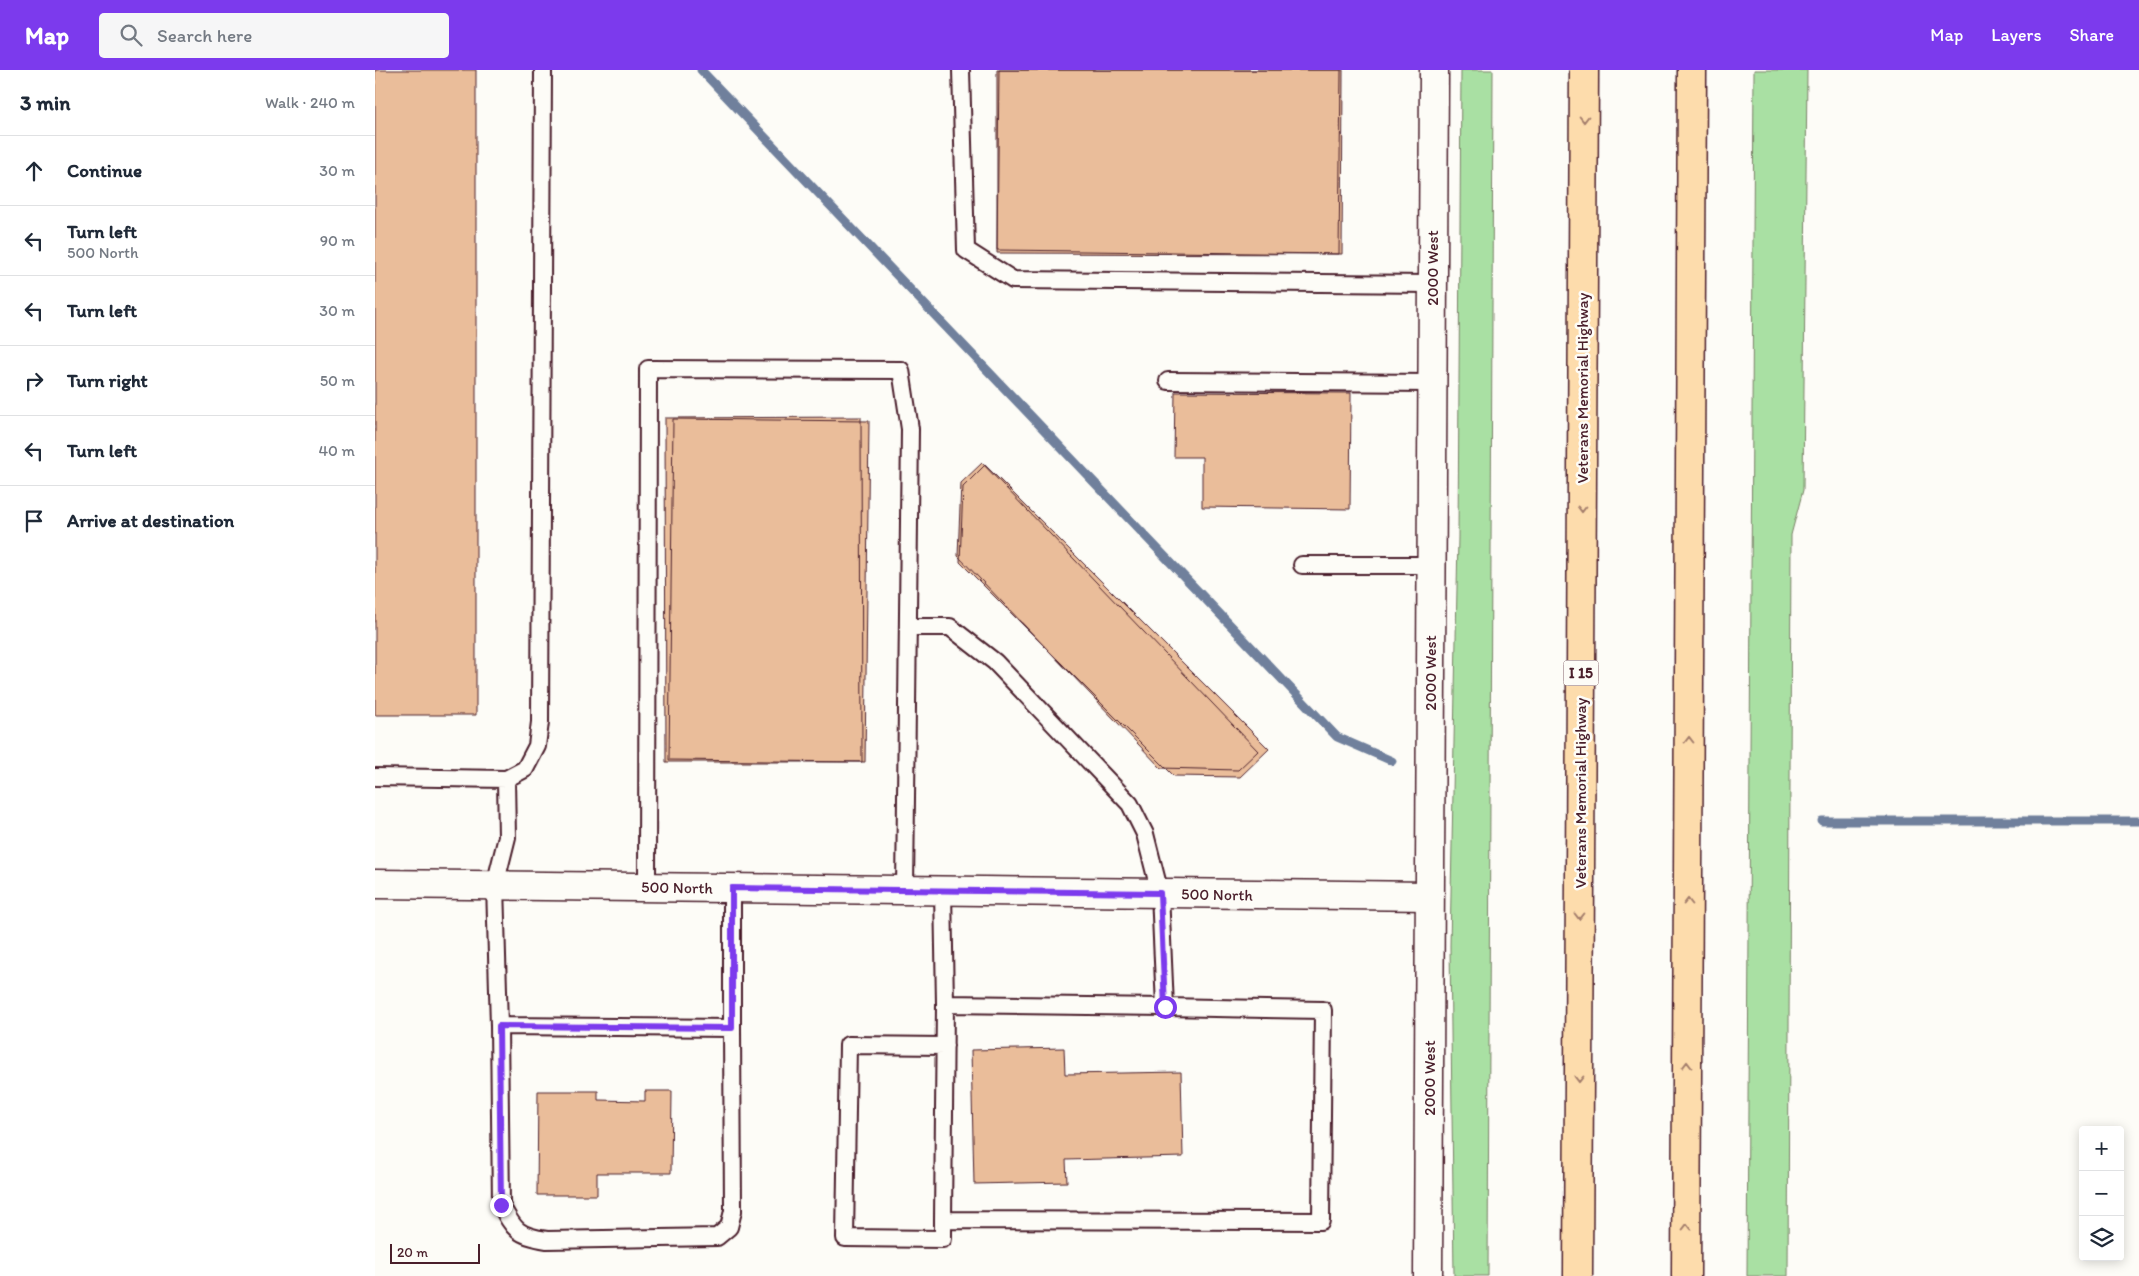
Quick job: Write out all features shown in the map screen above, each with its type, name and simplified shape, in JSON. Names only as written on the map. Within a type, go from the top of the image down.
[{"type":"highway","name":"Veterans Memorial Highway","points":[[1578,1276],[1584,70]]},
{"type":"highway","points":[[1686,1276],[1692,70]]},
{"type":"street","name":"2000 West","points":[[1428,1276],[1434,70]]},
{"type":"street","name":"500 North","points":[[375,884],[1429,896]]},
{"type":"lane","points":[[375,778],[506,778],[525,769],[537,746],[540,722],[543,70]]},
{"type":"lane","points":[[961,70],[966,250],[1013,280],[1432,284]]},
{"type":"lane","points":[[647,887],[648,369],[901,370],[910,429],[905,890]]},
{"type":"lane","points":[[1168,381],[1432,383]]},
{"type":"lane","points":[[1302,565],[1431,565]]},
{"type":"lane","points":[[908,627],[950,627],[995,662],[1130,804],[1145,834],[1160,893],[1165,1007]]},
{"type":"lane","points":[[506,778],[507,836],[495,885],[501,1205],[511,1223],[527,1237],[547,1240],[717,1237],[729,1227],[733,1211],[732,888]]},
{"type":"lane","points":[[943,890],[945,1004],[945,1046],[943,1239],[845,1238],[848,1045],[945,1046]]},
{"type":"lane","points":[[943,1220],[1321,1221],[1323,1010],[945,1004]]},
{"type":"lane","points":[[499,1026],[732,1028]]},
{"type":"green space","points":[[1461,70],[1493,70],[1488,1276],[1454,1276],[1450,946],[1458,537]]},
{"type":"green space","points":[[1754,70],[1807,70],[1803,490],[1791,535],[1788,1276],[1747,1276]]},
{"type":"building","points":[[375,70],[476,70],[476,715],[375,715]]},
{"type":"building","points":[[997,70],[1343,70],[1342,254],[997,253]]},
{"type":"building","points":[[999,70],[1341,70],[1339,254],[997,250]]},
{"type":"building","points":[[1175,392],[1351,393],[1350,509],[1202,507],[1202,457],[1174,457]]},
{"type":"building","points":[[861,417],[862,762],[666,762],[665,418]]},
{"type":"building","points":[[673,419],[869,421],[865,762],[669,760]]},
{"type":"building","points":[[982,463],[1258,751],[1238,770],[1161,768],[958,556],[961,483]]},
{"type":"building","points":[[985,465],[1269,749],[1240,777],[1174,776],[960,562],[963,487]]},
{"type":"building","points":[[1064,1048],[1065,1074],[1181,1072],[1183,1157],[1066,1160],[1067,1182],[974,1184],[971,1050]]},
{"type":"building","points":[[538,1091],[598,1091],[598,1100],[645,1101],[645,1091],[672,1091],[671,1173],[597,1173],[597,1195],[537,1195]]},
{"type":"waterway","points":[[701,70],[1337,737],[1392,761]]},
{"type":"waterway","points":[[1822,821],[2139,821]]},
{"type":"route","points":[[501,1205],[499,1026],[732,1028],[732,888],[1160,893],[1165,1007]]}]
